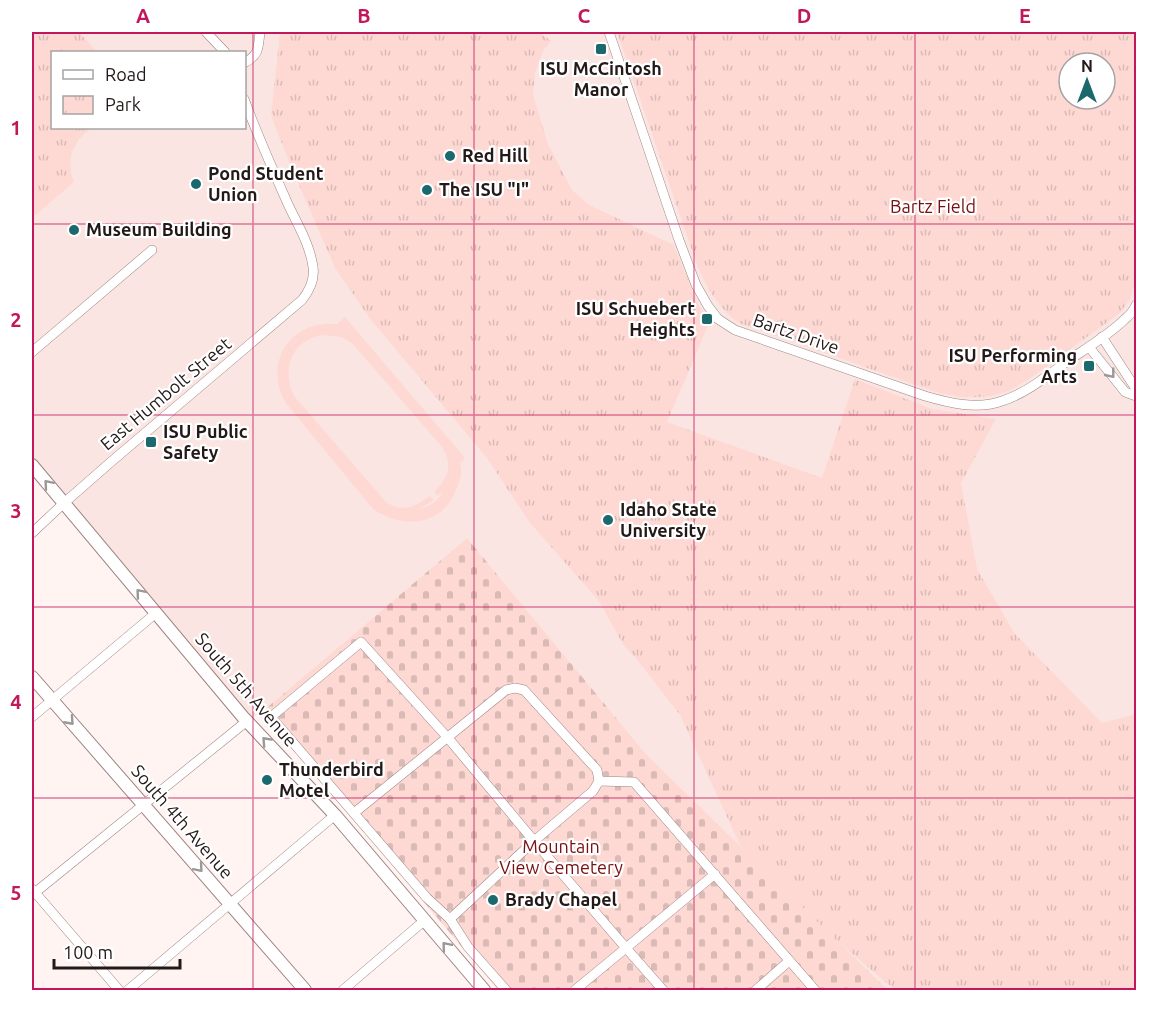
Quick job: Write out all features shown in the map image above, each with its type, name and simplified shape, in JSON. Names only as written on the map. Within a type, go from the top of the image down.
[{"type":"main road","name":"South 5th Avenue","points":[[32,465],[247,721],[335,815],[484,990]]},
{"type":"main road","name":"South 4th Avenue","points":[[32,677],[305,990]]},
{"type":"street","points":[[207,32],[224,51]]},
{"type":"street","points":[[246,62],[256,55],[260,32]]},
{"type":"street","name":"Bartz Drive","points":[[609,32],[696,285],[718,319],[735,330],[925,396],[946,402],[984,405],[1002,401],[1030,387],[1089,347],[1125,319],[1137,305]]},
{"type":"street","name":"East Humbolt Street","points":[[32,533],[64,502],[302,300],[310,290],[314,274],[308,249],[246,104]]},
{"type":"street","points":[[32,352],[152,250]]},
{"type":"street","points":[[1102,337],[1137,388]]},
{"type":"street","points":[[1089,347],[1125,392],[1137,396]]},
{"type":"street","points":[[32,717],[156,613]]},
{"type":"street","points":[[506,990],[468,947],[450,919],[427,898],[271,717],[362,642],[448,738],[534,842],[663,990]]},
{"type":"street","points":[[354,813],[506,690],[515,688],[524,690],[597,770],[599,781],[593,791],[450,919]]},
{"type":"street","points":[[119,990],[33,892],[247,721]]},
{"type":"street","points":[[599,781],[634,782],[815,990]]},
{"type":"street","points":[[128,990],[335,815]]},
{"type":"street","points":[[575,990],[715,874]]},
{"type":"street","points":[[343,990],[425,920]]},
{"type":"street","points":[[756,990],[789,961]]},
{"type":"shaded area","name":"Idaho State University","points":[[32,32],[1136,32],[1136,990],[888,990],[646,754],[467,538],[263,711],[247,721],[32,465]]},
{"type":"green space","points":[[32,32],[79,32],[96,51],[51,51],[51,129],[91,129],[81,137],[73,150],[70,165],[74,182],[32,218]]},
{"type":"green space","points":[[280,32],[539,32],[551,41],[543,51],[535,73],[533,95],[548,144],[572,190],[589,205],[674,245],[696,300],[709,323],[667,422],[822,478],[855,379],[932,409],[996,419],[961,483],[977,569],[1015,634],[1102,723],[1136,714],[1136,990],[895,990],[835,939],[741,847],[680,715],[624,646],[599,601],[530,523],[487,458],[371,320],[335,268],[271,116]]},
{"type":"green space","name":"Bartz Field","points":[[617,32],[1136,32],[1136,281],[1130,299],[1120,313],[1009,391],[977,397],[939,393],[739,323],[725,311],[705,282],[697,265]]},
{"type":"green space","points":[[345,317],[465,458],[460,463],[460,480],[450,502],[431,518],[408,522],[396,520],[373,509],[285,402],[279,387],[277,372],[286,346],[306,329],[337,324]],"holes":[[[324,335],[341,337],[352,343],[443,448],[448,461],[448,472],[434,492],[438,496],[443,491],[441,495],[430,505],[419,509],[434,500],[430,496],[404,508],[386,502],[294,396],[290,386],[289,365],[297,349],[304,342],[313,338]]]},
{"type":"green space","name":"Mountain View Cemetery","points":[[467,538],[646,754],[888,990],[498,990],[263,711]]},
{"type":"place","name":"ISU McCintosh Manor","points":[[601,49]]},
{"type":"place","name":"Red Hill","points":[[450,156]]},
{"type":"place","name":"Pond Student Union","points":[[196,184]]},
{"type":"place","name":"The ISU \"I\"","points":[[427,190]]},
{"type":"place","name":"Museum Building","points":[[74,230]]},
{"type":"place","name":"ISU Schuebert Heights","points":[[707,319]]},
{"type":"place","name":"ISU Performing Arts","points":[[1089,366]]},
{"type":"place","name":"ISU Public Safety","points":[[151,442]]},
{"type":"place","name":"Idaho State University","points":[[608,520]]},
{"type":"place","name":"Thunderbird Motel","points":[[267,780]]},
{"type":"place","name":"Brady Chapel","points":[[493,900]]}]
